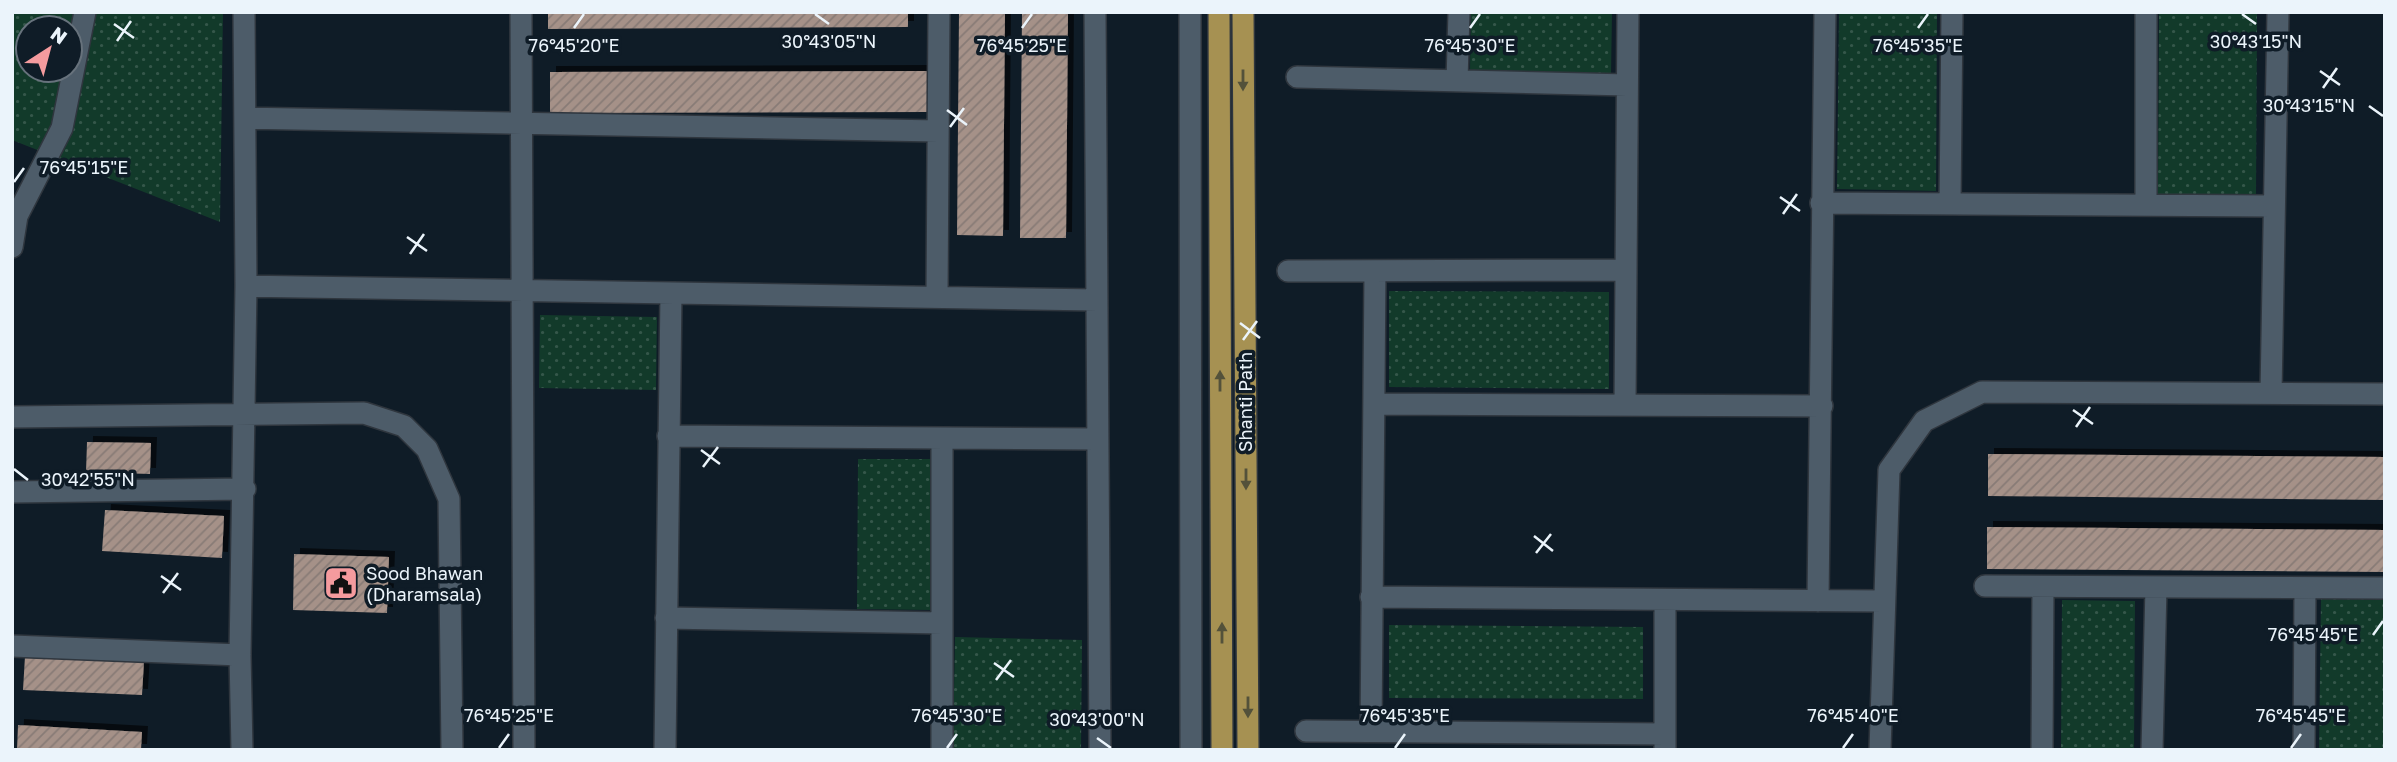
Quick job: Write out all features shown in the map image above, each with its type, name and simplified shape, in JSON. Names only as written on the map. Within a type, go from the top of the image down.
[{"type":"main road","points":[[1219,12],[1222,750]]},
{"type":"main road","name":"Shanti Path","points":[[1243,13],[1248,750]]},
{"type":"street","points":[[12,247],[17,216],[62,128],[85,12]]},
{"type":"street","points":[[242,750],[240,655],[245,489],[246,286],[244,12]]},
{"type":"street","points":[[521,12],[524,750]]},
{"type":"street","points":[[937,297],[939,12]]},
{"type":"street","points":[[1095,12],[1100,750]]},
{"type":"street","points":[[1190,12],[1191,750]]},
{"type":"street","points":[[1457,81],[1459,12]]},
{"type":"street","points":[[1625,405],[1628,12]]},
{"type":"street","points":[[1818,601],[1825,12]]},
{"type":"street","points":[[1950,204],[1952,12]]},
{"type":"street","points":[[2146,12],[2146,205]]},
{"type":"street","points":[[2271,393],[2278,12]]},
{"type":"street","points":[[1297,78],[1627,85]]},
{"type":"street","points":[[246,118],[938,131]]},
{"type":"street","points":[[1821,203],[2273,206]]},
{"type":"street","points":[[1288,271],[1626,270]]},
{"type":"street","points":[[1371,731],[1375,271]]},
{"type":"street","points":[[246,286],[1097,300]]},
{"type":"street","points":[[665,750],[671,293]]},
{"type":"street","points":[[1880,750],[1889,470],[1924,421],[1982,392],[2385,394]]},
{"type":"street","points":[[1374,404],[1822,406]]},
{"type":"street","points":[[12,417],[364,413],[404,426],[427,449],[449,499],[452,750]]},
{"type":"street","points":[[668,436],[1097,439]]},
{"type":"street","points":[[942,438],[942,750]]},
{"type":"street","points":[[12,492],[245,489]]},
{"type":"street","points":[[1985,586],[2385,588]]},
{"type":"street","points":[[2042,750],[2043,587]]},
{"type":"street","points":[[2152,750],[2156,587]]},
{"type":"street","points":[[2304,750],[2305,588]]},
{"type":"street","points":[[1371,597],[1884,601]]},
{"type":"street","points":[[1306,730],[1665,742],[1665,600]]},
{"type":"street","points":[[666,618],[942,623]]},
{"type":"street","points":[[12,646],[240,655]]},
{"type":"green space","points":[[13,12],[223,12],[220,222],[12,140]]},
{"type":"green space","points":[[1471,12],[1612,12],[1611,74],[1470,71]]},
{"type":"green space","points":[[1839,12],[1937,12],[1936,191],[1837,189]]},
{"type":"green space","points":[[2159,12],[2257,12],[2256,195],[2158,194]]},
{"type":"green space","points":[[1389,291],[1609,292],[1609,389],[1389,387]]},
{"type":"green space","points":[[540,315],[657,317],[656,390],[539,388]]},
{"type":"green space","points":[[858,459],[932,459],[931,610],[857,609]]},
{"type":"green space","points":[[2321,598],[2385,599],[2385,750],[2319,750]]},
{"type":"green space","points":[[2062,600],[2135,601],[2134,750],[2061,750]]},
{"type":"green space","points":[[1389,625],[1643,627],[1643,699],[1389,698]]},
{"type":"green space","points":[[955,637],[1082,640],[1081,750],[953,750]]},
{"type":"building","points":[[548,12],[908,12],[908,27],[548,29]]},
{"type":"building","points":[[959,12],[1005,12],[1003,236],[957,235]]},
{"type":"building","points":[[1022,12],[1068,12],[1066,238],[1020,238]]},
{"type":"building","points":[[928,71],[928,112],[550,113],[550,72]]},
{"type":"building","points":[[87,442],[151,443],[150,474],[86,472]]},
{"type":"building","points":[[1988,454],[2385,457],[2385,500],[1988,496]]},
{"type":"building","points":[[105,510],[224,516],[222,558],[102,551]]},
{"type":"building","points":[[1987,527],[2385,530],[2385,572],[1987,569]]},
{"type":"building","name":"Sood Bhawan (Dharamsala)","points":[[294,554],[389,557],[387,613],[293,610]]},
{"type":"building","points":[[25,656],[144,661],[142,695],[23,690]]},
{"type":"building","points":[[18,725],[142,732],[141,750],[17,750]]},
{"type":"place","name":"Sood Bhawan (Dharamsala)","points":[[341,583]]}]
